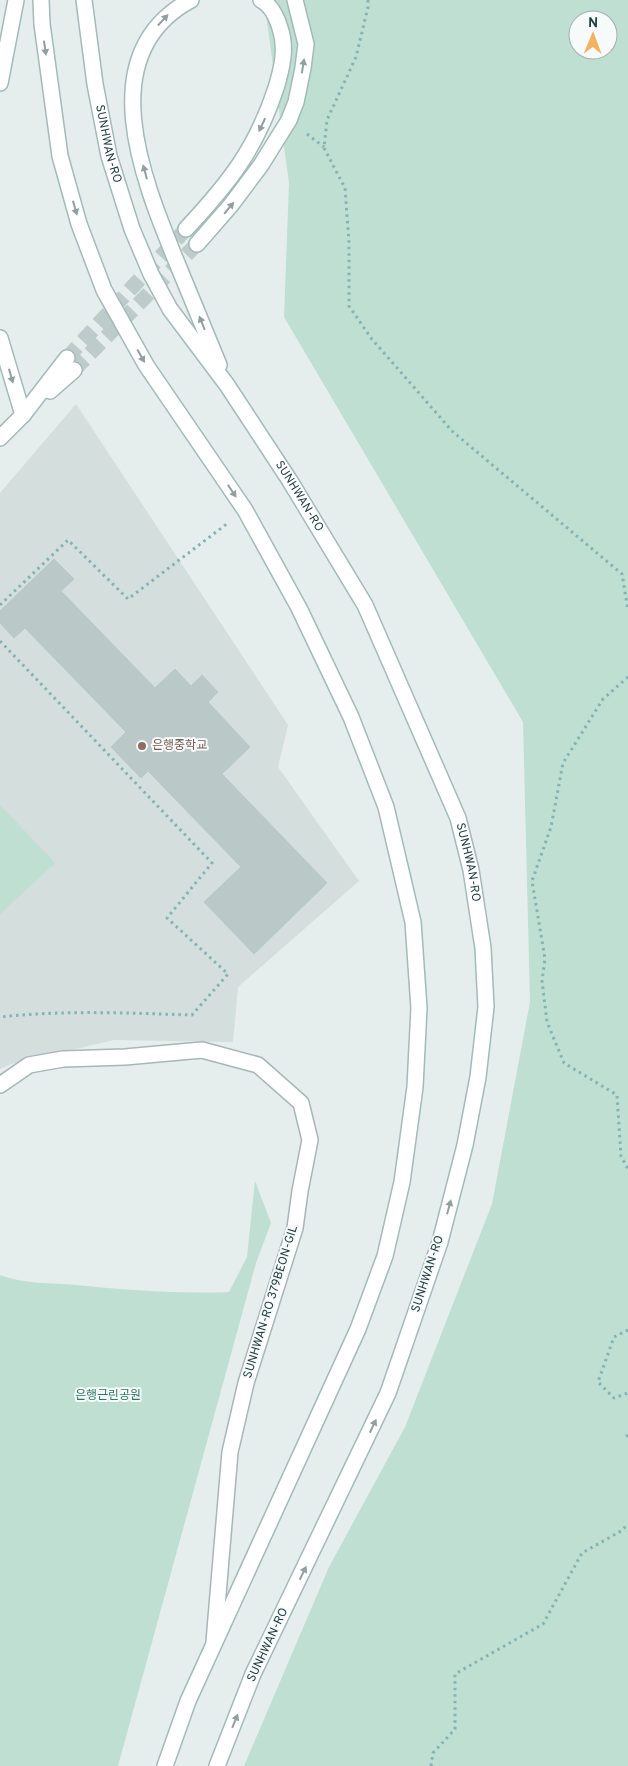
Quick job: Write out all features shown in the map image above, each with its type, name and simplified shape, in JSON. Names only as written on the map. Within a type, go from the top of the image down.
[{"type":"main road","points":[[0,83],[16,0]]},
{"type":"main road","points":[[41,0],[42,24],[60,156],[79,224],[104,290],[146,365],[245,510],[299,608],[351,717],[386,807],[413,922],[419,1008],[415,1088],[402,1182],[386,1256],[358,1330],[188,1701],[165,1766]]},
{"type":"main road","name":"SUNHWAN-RO","points":[[84,0],[95,84],[109,156],[132,229],[151,274],[170,309],[227,385],[290,481],[366,605],[458,818],[471,870],[483,948],[486,1007],[478,1077],[465,1145],[440,1242],[388,1394],[253,1674],[217,1766]]},
{"type":"main road","points":[[192,0],[170,12],[143,48],[136,69],[132,102],[135,134],[154,206],[227,385]]},
{"type":"main road","points":[[186,228],[218,195],[236,171],[255,141],[268,113],[284,59],[284,37],[278,21],[267,3],[261,0]]},
{"type":"main road","points":[[197,244],[231,205],[255,173],[289,120],[296,102],[302,76],[306,44],[295,0]]},
{"type":"main road","points":[[0,338],[23,415]]},
{"type":"main road","points":[[0,438],[71,364]]},
{"type":"main road","name":"SUNHWAN-RO 379BEON-GIL","points":[[0,1085],[29,1066],[63,1059],[125,1057],[202,1050],[258,1065],[301,1103],[310,1140],[295,1228],[246,1383],[230,1452],[214,1646]]},
{"type":"path","points":[[368,0],[356,57],[327,120],[324,148],[345,188],[350,243],[349,306],[371,338],[452,431],[622,574],[628,610]]},
{"type":"path","points":[[0,605],[68,540],[128,599],[245,510]]},
{"type":"path","points":[[622,574],[628,572]]},
{"type":"path","points":[[0,641],[212,863],[167,918],[228,974],[192,1015],[120,1012],[40,1014],[0,1018]]},
{"type":"path","points":[[628,677],[603,699],[563,763],[551,827],[532,882],[545,959],[542,981],[547,1022],[564,1063],[617,1095],[620,1156],[628,1169]]},
{"type":"path","points":[[628,1330],[614,1337],[598,1382],[614,1398],[628,1393]]},
{"type":"path","points":[[431,1766],[433,1753],[455,1729],[455,1674],[543,1624],[582,1553],[621,1531],[628,1524]]},
{"type":"shaded area","name":"은행중학교","points":[[76,404],[288,725],[278,767],[359,881],[238,987],[233,1042],[114,1040],[11,1064],[0,1069],[0,493]]},
{"type":"green space","points":[[264,0],[628,0],[628,1766],[244,1766],[329,1567],[405,1427],[492,1204],[530,1002],[523,722],[284,317],[289,183]]},
{"type":"green space","points":[[0,805],[55,863],[0,914]]},
{"type":"green space","name":"은행근린공원","points":[[255,1181],[271,1223],[256,1263],[118,1766],[0,1766],[0,1275],[28,1282],[133,1290],[229,1292],[247,1257]]},
{"type":"building","points":[[54,559],[74,579],[61,591],[155,688],[175,669],[191,686],[202,675],[218,692],[208,702],[250,747],[222,774],[327,883],[254,954],[204,902],[241,867],[148,771],[141,778],[111,747],[126,732],[25,628],[14,638],[0,623],[0,611]]},
{"type":"tunnel","points":[[67,358],[186,229]]},
{"type":"tunnel","points":[[74,370],[197,244]]},
{"type":"place","name":"은행중학교","points":[[142,746]]}]
